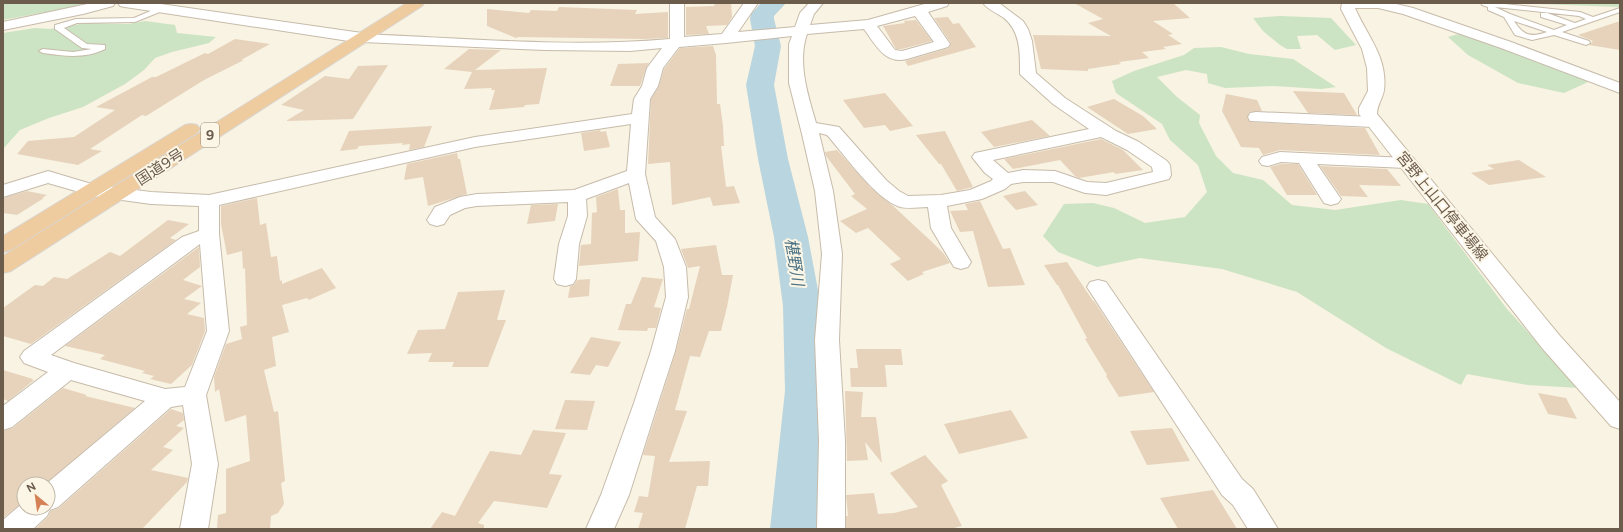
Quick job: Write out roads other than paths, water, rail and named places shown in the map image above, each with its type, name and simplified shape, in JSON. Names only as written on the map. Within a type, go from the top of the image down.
[{"type":"highway","name":"国道9号","points":[[3,245],[395,3]]},
{"type":"highway","name":"国道9号","points":[[3,266],[417,3]]},
{"type":"main road","points":[[3,26],[78,11],[108,3]]},
{"type":"main road","points":[[125,3],[362,38]]},
{"type":"main road","name":"宮野上山口停車場線","points":[[1344,4],[1386,3]]},
{"type":"main road","name":"宮野上山口停車場線","points":[[1344,4],[1370,49],[1375,68],[1376,91],[1368,108],[1368,114],[1373,122],[1551,342],[1619,416]]},
{"type":"street","points":[[600,529],[615,495],[646,403],[663,351],[677,297],[675,267],[665,239],[646,219],[636,174],[642,99],[650,86],[655,68],[677,40],[677,3]]},
{"type":"street","points":[[731,38],[751,3]]},
{"type":"street","points":[[816,3],[807,13],[798,31],[796,44],[797,83],[810,129],[824,191],[832,254],[827,340],[832,441],[831,529]]},
{"type":"street","points":[[362,38],[588,48],[673,44],[868,24],[942,3]]},
{"type":"street","points":[[810,129],[820,128],[833,131],[879,184],[892,195],[905,202],[936,201],[975,195],[998,185],[1005,179],[1023,176],[1055,177],[1084,186],[1106,189],[1162,175],[1161,165],[1133,146],[1104,131],[1059,101],[1028,74],[1028,53],[1020,27],[1017,22],[990,3]]},
{"type":"street","points":[[1386,3],[1506,45],[1620,88]]},
{"type":"street","points":[[868,24],[890,53],[902,56],[943,44],[923,15],[917,11]]},
{"type":"street","points":[[1256,117],[1373,122]]},
{"type":"street","points":[[3,191],[48,177],[93,190],[151,198],[209,201],[475,142],[640,118]]},
{"type":"street","points":[[1005,179],[991,169],[981,157],[1104,131]]},
{"type":"street","points":[[1268,161],[1280,158],[1406,163]]},
{"type":"street","points":[[1305,159],[1331,199]]},
{"type":"street","points":[[437,220],[442,211],[460,203],[477,200],[576,196],[636,174]]},
{"type":"street","points":[[565,279],[569,243],[577,222],[579,208],[576,196]]},
{"type":"street","points":[[194,529],[205,464],[194,395],[218,331],[209,234],[209,201]]},
{"type":"street","points":[[936,201],[939,210],[941,228],[961,262]]},
{"type":"street","points":[[194,395],[165,398],[67,370],[32,357],[189,241],[209,234]]},
{"type":"street","points":[[1098,287],[1232,487],[1243,498],[1264,529]]},
{"type":"street","points":[[3,420],[67,370]]},
{"type":"street","points":[[56,492],[165,398]]},
{"type":"street","points":[[13,529],[28,516]]},
{"type":"lane","points":[[1483,4],[1580,14],[1593,19]]},
{"type":"lane","points":[[1483,4],[1507,16],[1586,42]]},
{"type":"lane","points":[[1527,8],[1574,25]]},
{"type":"lane","points":[[43,51],[84,54],[102,47],[85,46],[58,27],[69,23],[135,20],[163,9]]},
{"type":"lane","points":[[1507,16],[1518,33],[1532,38],[1556,32],[1620,10]]},
{"type":"waterway","name":"椹野川","points":[[774,3],[763,14],[762,19],[768,46],[760,85],[773,159],[791,237],[802,306],[806,391],[794,529]]}]
